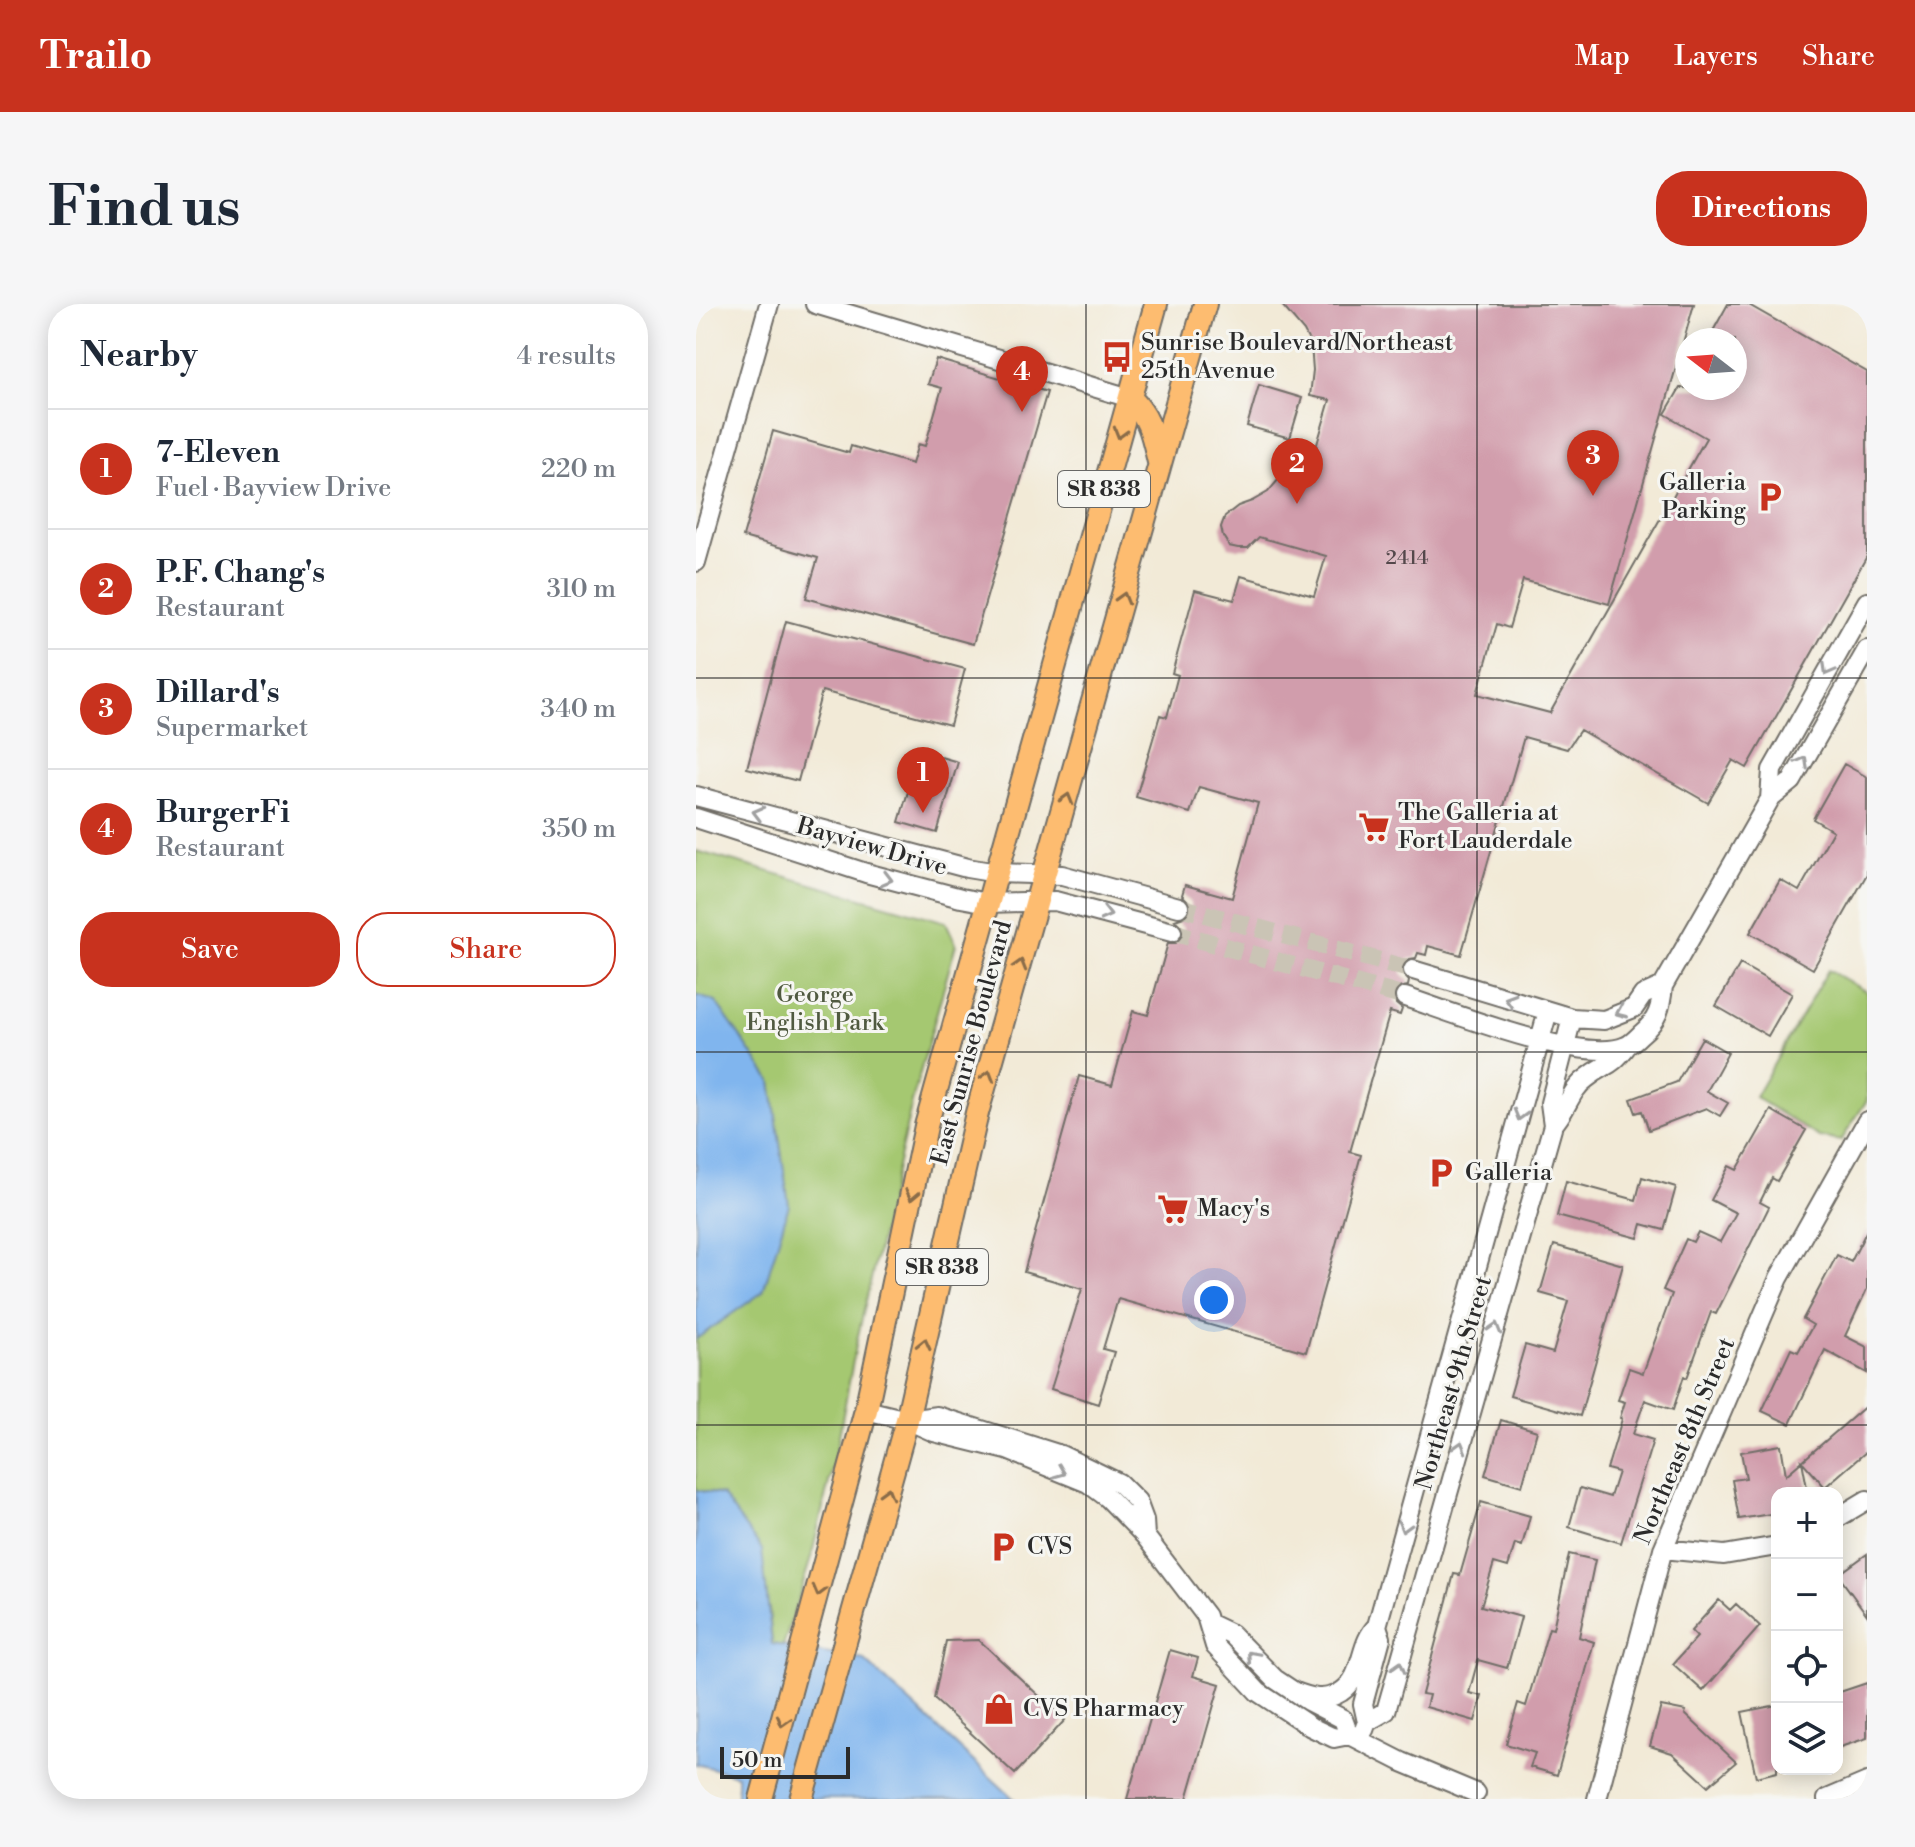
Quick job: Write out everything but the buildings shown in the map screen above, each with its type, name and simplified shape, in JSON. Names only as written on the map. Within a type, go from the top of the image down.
[{"type":"main road","name":"East Sunrise Boulevard","points":[[761,1799],[866,1410],[926,1126],[1156,304]]},
{"type":"main road","name":"East Sunrise Boulevard","points":[[801,1799],[907,1420],[977,1113],[1205,304]]},
{"type":"main road","points":[[1130,398],[1151,424],[1160,467]]},
{"type":"street","points":[[696,562],[769,304]]},
{"type":"street","points":[[815,304],[1130,398]]},
{"type":"street","points":[[1770,799],[1772,770],[1867,602]]},
{"type":"street","points":[[1553,1125],[1563,1114],[1570,1096],[1586,1078],[1614,1063],[1627,1046],[1651,1026],[1661,1010],[1663,986],[1770,799],[1792,781],[1867,650]]},
{"type":"street","name":"Bayview Drive","points":[[696,796],[967,868],[997,873],[1062,875],[1179,907]]},
{"type":"street","name":"Bayview Drive","points":[[696,818],[866,873],[961,898],[988,903],[1055,901],[1172,932]]},
{"type":"street","points":[[1413,970],[1572,1018],[1604,1020],[1634,1008],[1643,995],[1663,986]]},
{"type":"street","points":[[1405,997],[1564,1047],[1605,1050],[1627,1046]]},
{"type":"street","name":"Northeast 9th Street","points":[[1293,1691],[1312,1698],[1332,1698],[1351,1685],[1369,1633],[1377,1626],[1548,1011]]},
{"type":"street","name":"Northeast 9th Street","points":[[1359,1732],[1386,1711],[1553,1125],[1550,1103],[1572,1018]]},
{"type":"street","name":"Northeast 8th Street","points":[[1597,1799],[1663,1549],[1779,1278],[1867,1121]]},
{"type":"street","points":[[866,1410],[907,1420],[937,1416],[1072,1460],[1119,1483],[1137,1501],[1144,1520],[1145,1536],[1210,1624],[1215,1646],[1258,1692],[1311,1727],[1334,1738],[1359,1732]]},
{"type":"street","points":[[1843,1514],[1867,1500]]},
{"type":"street","points":[[1663,1549],[1724,1555],[1771,1547]]},
{"type":"street","points":[[1210,1624],[1231,1634],[1261,1667],[1293,1691],[1343,1719],[1402,1762],[1476,1793]]},
{"type":"street","name":"Northeast 9th Street","points":[[1359,1732],[1363,1704],[1381,1638],[1377,1626]]},
{"type":"street","points":[[1827,1799],[1867,1782]]},
{"type":"green space","name":"George English Park","points":[[696,851],[946,922],[956,944],[913,1098],[811,1558],[783,1646],[772,1644],[769,1609],[722,1495],[696,1490]]},
{"type":"green space","points":[[1828,970],[1867,992],[1867,1100],[1841,1141],[1819,1137],[1755,1097]]},
{"type":"water","points":[[696,995],[716,1002],[771,1081],[789,1205],[763,1292],[696,1339]]},
{"type":"water","points":[[696,1490],[722,1495],[762,1550],[772,1644],[864,1660],[1014,1799],[737,1799],[737,1775],[696,1764]]},
{"type":"tunnel","points":[[1179,907],[1413,970]]},
{"type":"tunnel","points":[[1172,932],[1405,997]]},
{"type":"place","name":"Sunrise Boulevard/Northeast 25th Avenue","points":[[1117,357]]},
{"type":"place","name":"BurgerFi","points":[[1022,412]]},
{"type":"place","name":"Dillard's","points":[[1593,496]]},
{"type":"place","name":"Galleria Parking","points":[[1770,497]]},
{"type":"place","name":"P.F. Chang's","points":[[1297,504]]},
{"type":"place","name":"7-Eleven","points":[[923,813]]},
{"type":"place","name":"The Galleria at Fort Lauderdale","points":[[1374,827]]},
{"type":"place","name":"Galleria","points":[[1441,1173]]},
{"type":"place","name":"Macy's","points":[[1173,1209]]},
{"type":"place","name":"CVS","points":[[1003,1547]]},
{"type":"place","name":"CVS Pharmacy","points":[[999,1709]]}]
